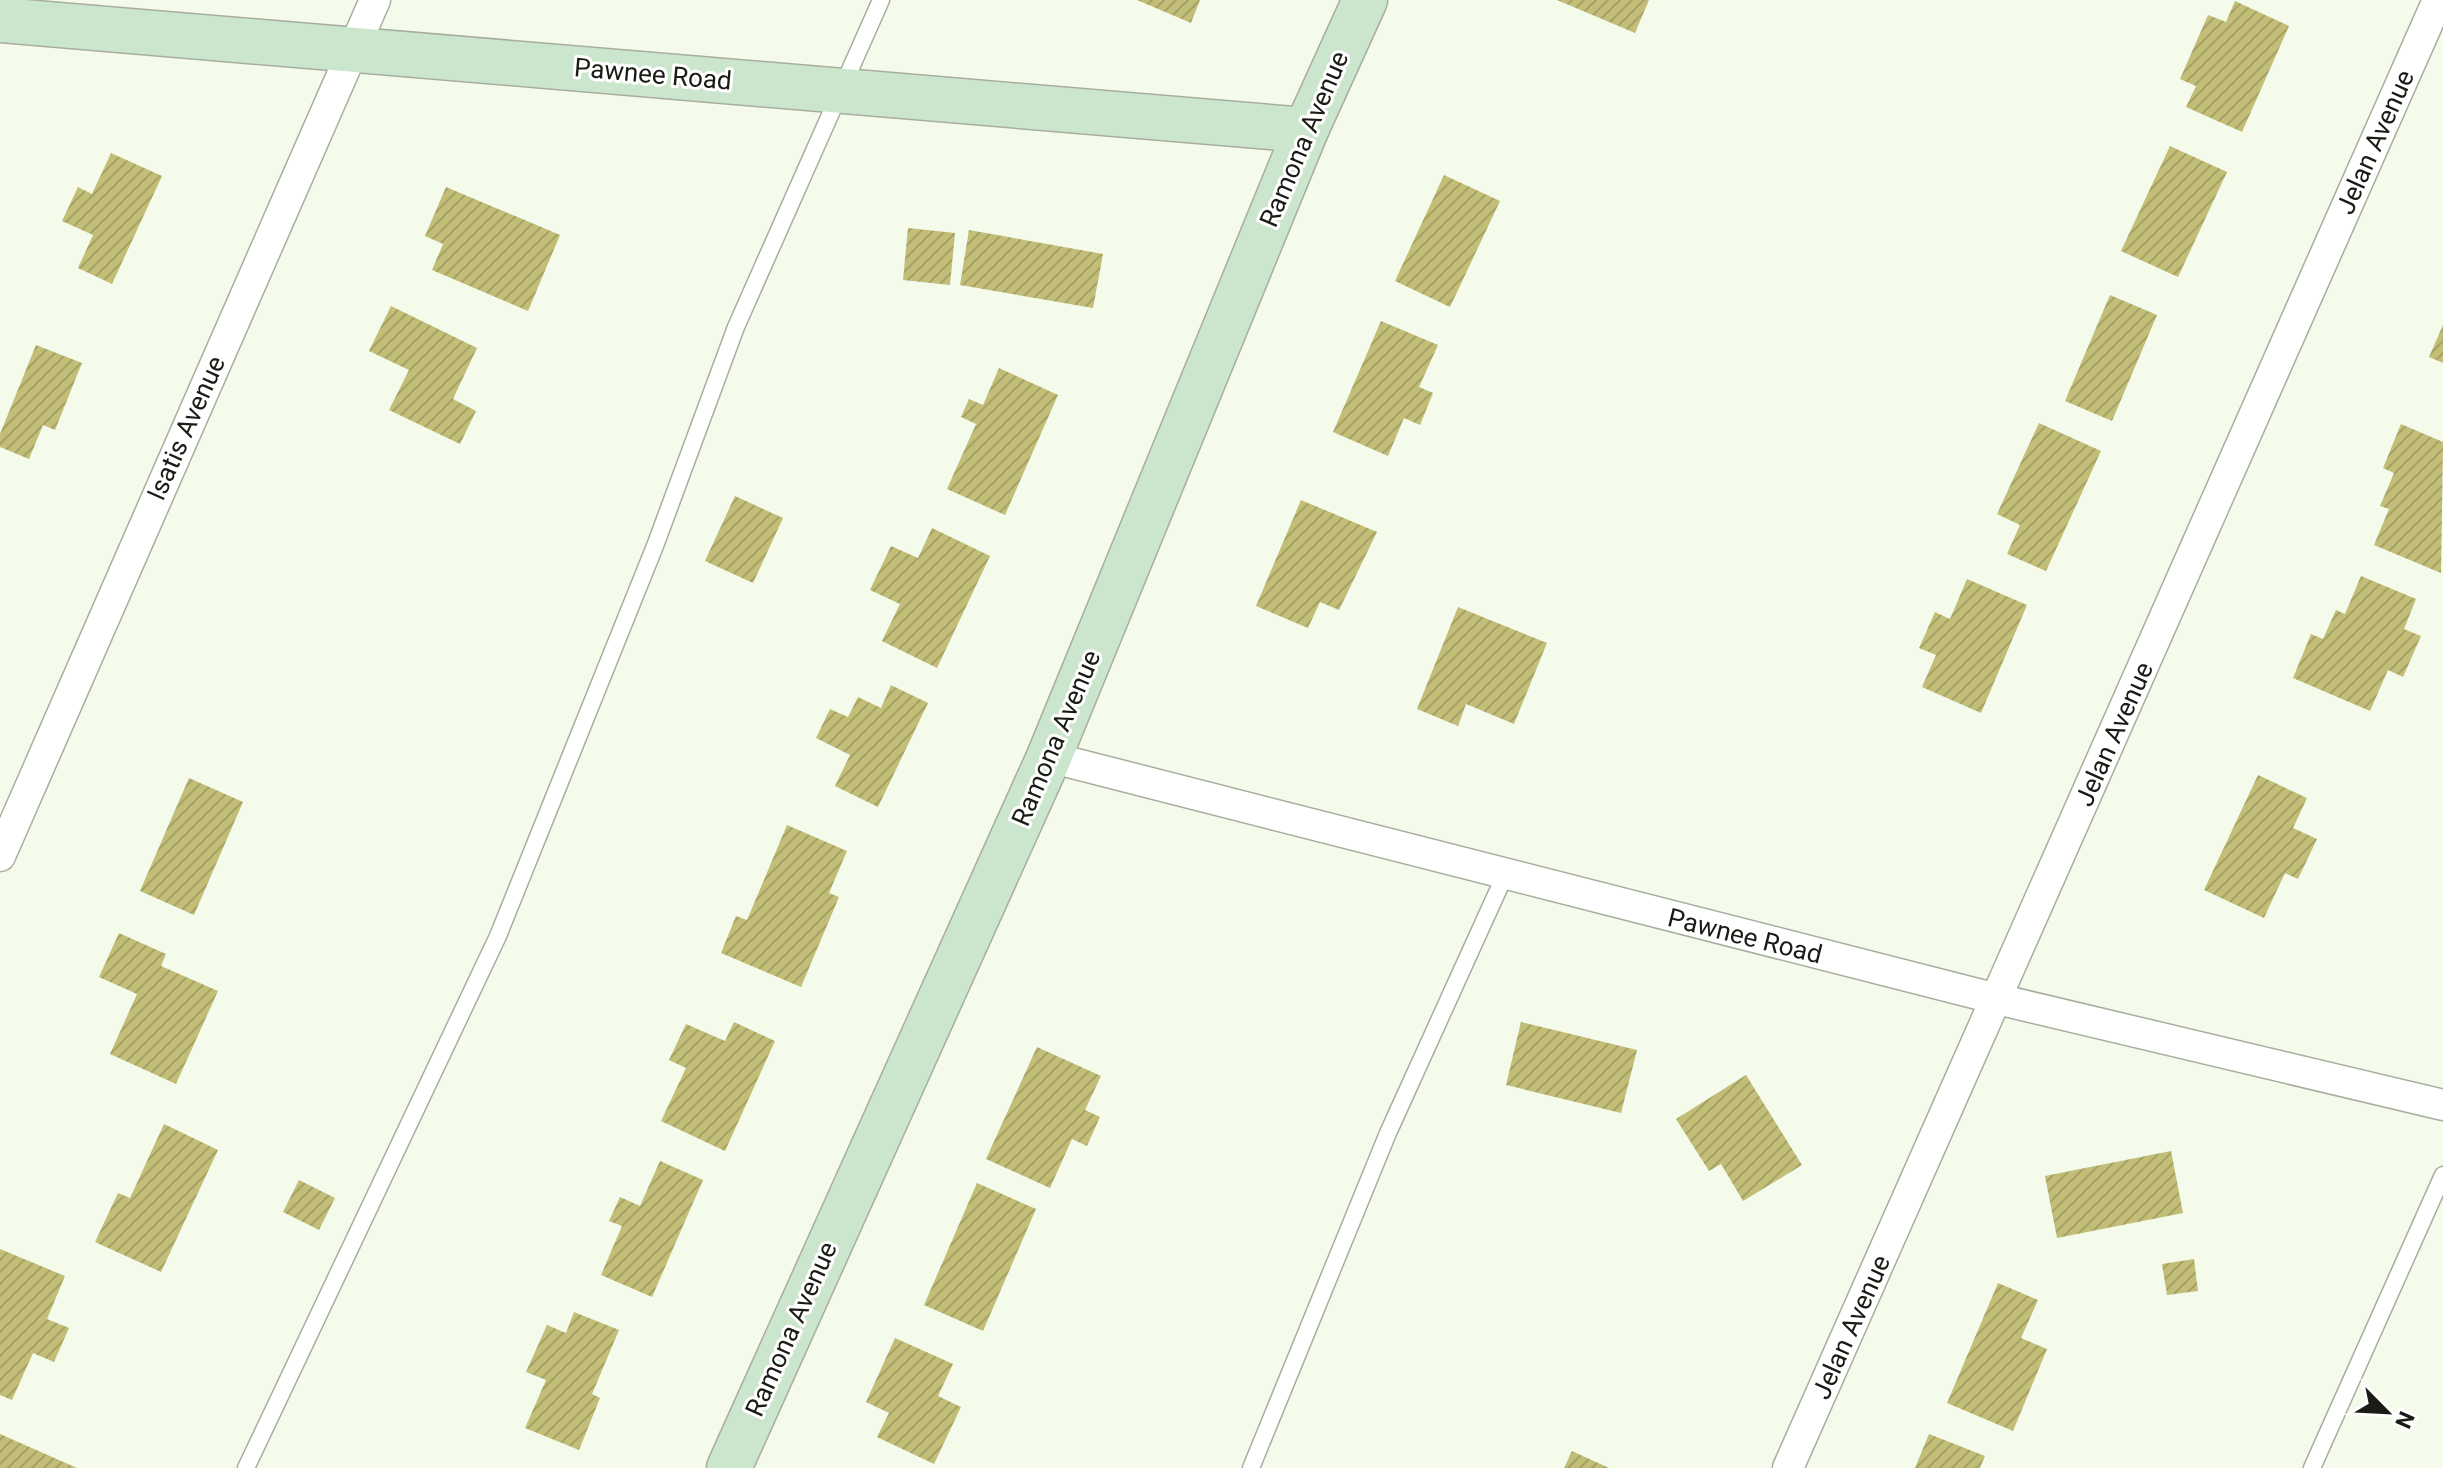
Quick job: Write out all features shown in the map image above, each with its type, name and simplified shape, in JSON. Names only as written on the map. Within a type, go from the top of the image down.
[{"type":"street","name":"Isatis Avenue","points":[[0,856],[375,0]]},
{"type":"street","name":"Ramona Avenue","points":[[729,1468],[1049,757],[1306,130],[1365,0]]},
{"type":"street","name":"Jelan Avenue","points":[[1788,1468],[2438,0]]},
{"type":"street","name":"Pawnee Road","points":[[0,20],[1306,130]]},
{"type":"street","name":"Pawnee Road","points":[[1049,757],[1997,999],[2443,1105]]},
{"type":"lane","points":[[246,1468],[498,936],[655,546],[736,327],[881,0]]},
{"type":"lane","points":[[1251,1468],[1388,1133],[1505,875]]},
{"type":"lane","points":[[2312,1468],[2443,1175]]},
{"type":"building","points":[[1137,0],[1200,0],[1191,23]]},
{"type":"building","points":[[1557,0],[1649,0],[1635,33]]},
{"type":"building","points":[[2235,1],[2289,26],[2242,132],[2186,107],[2196,86],[2180,79],[2208,15],[2226,22]]},
{"type":"building","points":[[2170,146],[2227,172],[2178,277],[2121,251]]},
{"type":"building","points":[[111,153],[162,176],[112,284],[78,268],[93,235],[62,221],[78,187],[92,194]]},
{"type":"building","points":[[1444,175],[1500,201],[1450,307],[1395,281]]},
{"type":"building","points":[[446,187],[560,235],[528,311],[432,270],[443,244],[425,236]]},
{"type":"building","points":[[908,228],[955,233],[950,285],[903,280]]},
{"type":"building","points":[[969,230],[1103,254],[1093,308],[960,285]]},
{"type":"building","points":[[2110,295],[2157,315],[2112,421],[2065,401]]},
{"type":"building","points":[[391,306],[477,348],[453,399],[476,411],[460,444],[389,410],[409,370],[369,351]]},
{"type":"building","points":[[1381,321],[1438,345],[1419,387],[1433,393],[1420,425],[1404,418],[1388,456],[1333,432]]},
{"type":"building","points":[[2443,325],[2443,363],[2429,357]]},
{"type":"building","points":[[36,345],[82,363],[55,430],[43,425],[29,459],[0,447],[0,434]]},
{"type":"building","points":[[999,368],[1058,395],[1005,515],[947,489],[976,424],[961,417],[969,399],[983,405]]},
{"type":"building","points":[[2039,423],[2101,451],[2046,571],[2007,554],[2020,525],[1997,514]]},
{"type":"building","points":[[2401,424],[2443,442],[2441,573],[2374,545],[2389,509],[2380,506],[2394,473],[2383,468]]},
{"type":"building","points":[[735,496],[783,518],[753,583],[705,561]]},
{"type":"building","points":[[1301,500],[1377,532],[1339,610],[1320,602],[1308,628],[1256,606]]},
{"type":"building","points":[[932,528],[990,556],[937,668],[882,641],[900,604],[870,590],[891,546],[918,558]]},
{"type":"building","points":[[2361,576],[2416,599],[2404,629],[2421,636],[2403,677],[2388,670],[2370,711],[2293,678],[2311,634],[2323,639],[2336,610],[2345,614]]},
{"type":"building","points":[[1967,579],[2027,605],[1981,713],[1922,687],[1936,655],[1919,648],[1935,612],[1950,619]]},
{"type":"building","points":[[1458,607],[1547,643],[1514,724],[1466,704],[1458,726],[1417,709]]},
{"type":"building","points":[[891,685],[928,703],[878,807],[835,786],[850,755],[816,738],[830,709],[848,717],[858,697],[881,708]]},
{"type":"building","points":[[2258,775],[2307,798],[2293,828],[2317,839],[2298,879],[2285,873],[2264,918],[2204,890]]},
{"type":"building","points":[[189,778],[243,802],[194,915],[140,891]]},
{"type":"building","points":[[787,825],[847,851],[829,893],[839,897],[801,987],[721,953],[736,916],[747,920]]},
{"type":"building","points":[[119,933],[166,954],[161,966],[218,991],[176,1084],[110,1054],[137,994],[99,977]]},
{"type":"building","points":[[734,1022],[775,1041],[725,1151],[661,1121],[686,1068],[669,1060],[686,1024],[725,1041]]},
{"type":"building","points":[[1521,1022],[1637,1050],[1621,1113],[1506,1085]]},
{"type":"building","points":[[1037,1047],[1101,1076],[1085,1110],[1100,1117],[1087,1146],[1072,1139],[1050,1188],[986,1159]]},
{"type":"building","points":[[1746,1075],[1802,1165],[1743,1201],[1721,1164],[1709,1171],[1676,1119]]},
{"type":"building","points":[[164,1124],[218,1150],[161,1272],[95,1242],[118,1193],[130,1198]]},
{"type":"building","points":[[2171,1151],[2183,1213],[2057,1238],[2045,1176]]},
{"type":"building","points":[[660,1161],[703,1180],[652,1297],[601,1275],[622,1226],[609,1221],[620,1197],[640,1206]]},
{"type":"building","points":[[299,1180],[335,1198],[319,1230],[283,1212]]},
{"type":"building","points":[[977,1183],[1036,1209],[983,1331],[924,1305]]},
{"type":"building","points":[[0,1249],[65,1276],[47,1319],[69,1328],[54,1362],[33,1353],[12,1400],[0,1395]]},
{"type":"building","points":[[2194,1259],[2198,1291],[2167,1295],[2162,1264]]},
{"type":"building","points":[[1998,1283],[2038,1300],[2021,1338],[2047,1349],[2013,1431],[1947,1403]]},
{"type":"building","points":[[574,1312],[619,1330],[592,1394],[600,1398],[579,1450],[525,1428],[546,1380],[526,1372],[547,1325],[566,1333]]},
{"type":"building","points":[[895,1338],[953,1364],[938,1396],[961,1407],[934,1464],[877,1437],[889,1413],[866,1402]]},
{"type":"building","points":[[0,1434],[77,1468],[0,1468]]},
{"type":"building","points":[[1929,1434],[1985,1456],[1980,1468],[1915,1468]]},
{"type":"building","points":[[1572,1451],[1609,1468],[1564,1468]]}]
